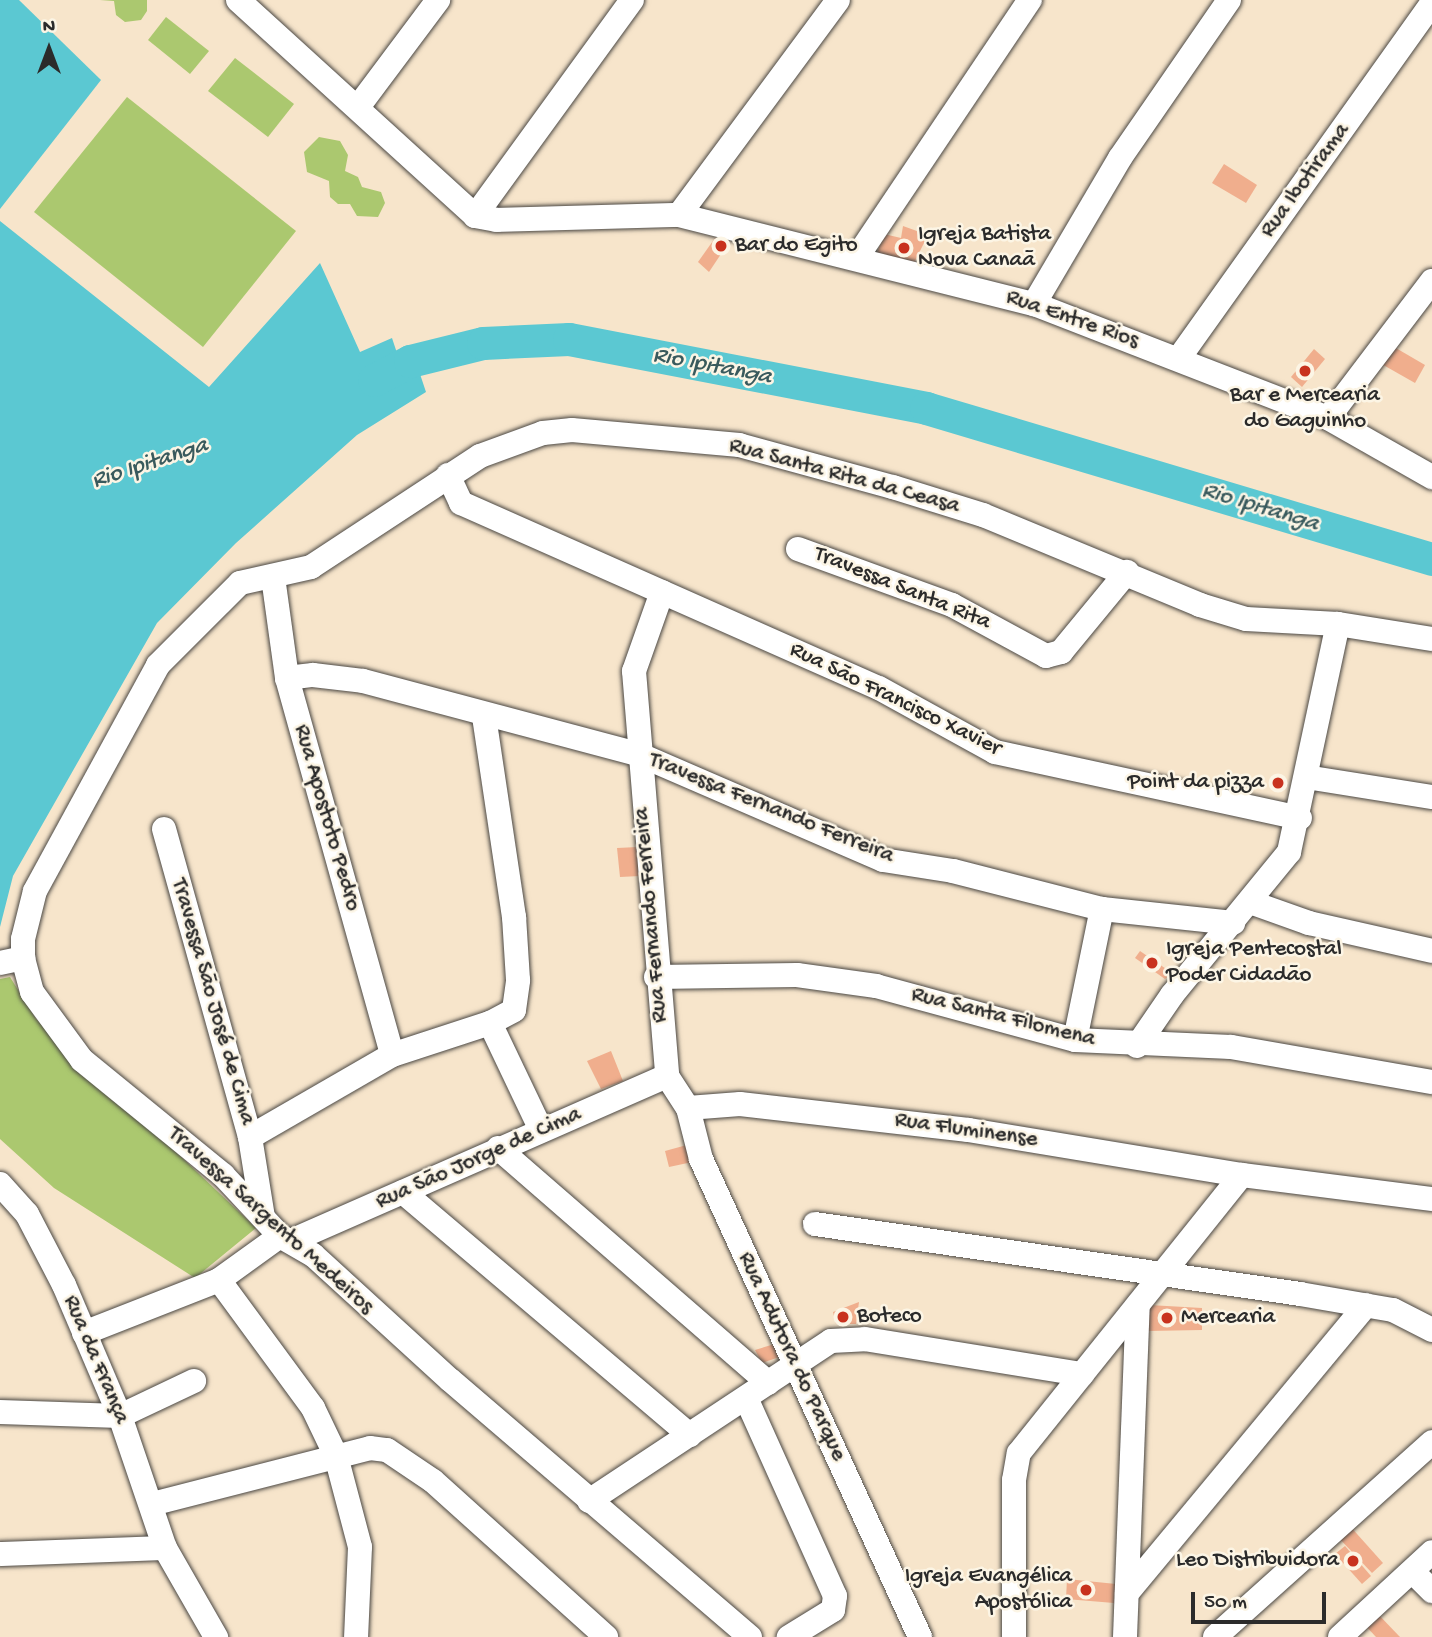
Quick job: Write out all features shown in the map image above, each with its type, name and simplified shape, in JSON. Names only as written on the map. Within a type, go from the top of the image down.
[{"type":"street","points":[[358,107],[438,0]]},
{"type":"street","points":[[248,3],[475,216],[632,0]]},
{"type":"street","points":[[678,215],[838,0]]},
{"type":"street","points":[[857,257],[1030,0]]},
{"type":"street","points":[[1034,304],[1119,158],[1229,0]]},
{"type":"street","name":"Rua Ibotirama","points":[[1179,358],[1432,4]]},
{"type":"street","name":"Rua Entre Rios","points":[[475,216],[497,220],[678,215],[857,257],[1034,304],[1328,418],[1432,477]]},
{"type":"street","points":[[1328,418],[1432,281]]},
{"type":"street","name":"Rua Santa Rita da Ceasa","points":[[273,578],[311,567],[448,475],[509,443],[562,430],[609,431],[739,446],[983,515],[1127,572],[1200,605],[1246,620],[1338,624],[1432,639]]},
{"type":"street","name":"Rua São Francisco Xavier","points":[[448,475],[461,503],[880,688],[995,752],[1300,818]]},
{"type":"street","name":"Travessa Santa Rita","points":[[798,549],[952,605],[1046,656],[1061,652],[1127,572]]},
{"type":"street","name":"Rua Apostoto Pedro","points":[[273,578],[287,678],[392,1055]]},
{"type":"street","name":"Travessa Sargento Medeiros","points":[[273,578],[240,583],[230,589],[158,665],[35,891],[11,961],[67,1044],[223,1175],[286,1239],[313,1255],[589,1501],[750,1637]]},
{"type":"street","name":"Rua Fernando Ferreira","points":[[662,592],[634,671],[656,978],[667,1076]]},
{"type":"street","points":[[1138,1046],[1172,995],[1289,852],[1300,818],[1338,624]]},
{"type":"street","name":"Travessa Fernando Ferreira","points":[[287,678],[363,681],[484,716],[638,754],[883,860],[953,871],[1102,909],[1233,923]]},
{"type":"street","points":[[250,1137],[392,1055],[509,1015],[518,997],[514,917],[484,716]]},
{"type":"street","points":[[1306,777],[1432,797]]},
{"type":"street","name":"Travessa São José de Cima","points":[[164,829],[250,1137],[263,1217]]},
{"type":"street","points":[[1250,902],[1309,923],[1432,950]]},
{"type":"street","points":[[1075,1040],[1102,909]]},
{"type":"street","name":"Rua Santa Filomena","points":[[656,978],[797,975],[876,986],[1075,1040],[1138,1046],[1268,1051],[1432,1082]]},
{"type":"street","points":[[490,1023],[541,1130]]},
{"type":"street","name":"Rua Adutora do Parque","points":[[667,1076],[688,1108],[701,1159],[793,1365],[920,1637]]},
{"type":"street","name":"Rua São Jorge de Cima","points":[[84,1333],[219,1280],[286,1239],[403,1192],[667,1076]]},
{"type":"street","name":"Rua Fluminense","points":[[688,1108],[740,1104],[930,1126],[1242,1175],[1432,1199]]},
{"type":"street","points":[[498,1149],[768,1383]]},
{"type":"street","points":[[1014,1637],[1014,1480],[1026,1442],[1242,1175]]},
{"type":"street","name":"Rua da França","points":[[0,1184],[27,1214],[84,1333],[120,1416],[165,1548],[216,1637]]},
{"type":"street","points":[[403,1192],[690,1435]]},
{"type":"street","points":[[815,1224],[1366,1305],[1407,1314],[1432,1330]]},
{"type":"street","points":[[219,1280],[313,1408],[336,1457],[360,1547],[356,1637]]},
{"type":"street","points":[[1125,1637],[1138,1305]]},
{"type":"street","points":[[1128,1593],[1366,1305]]},
{"type":"street","points":[[589,1501],[831,1341],[846,1338],[1082,1374]]},
{"type":"street","points":[[0,1412],[120,1416],[194,1381]]},
{"type":"street","points":[[746,1398],[835,1596],[833,1610],[789,1637]]},
{"type":"street","points":[[1216,1637],[1432,1442]]},
{"type":"street","points":[[152,1504],[370,1448],[387,1450],[413,1464],[606,1637]]},
{"type":"street","points":[[0,1554],[165,1548]]},
{"type":"street","points":[[1340,1637],[1432,1552]]},
{"type":"street","points":[[1413,1572],[1432,1591]]},
{"type":"green space","points":[[100,0],[147,0],[147,11],[141,20],[125,22],[116,15],[114,1]]},
{"type":"green space","points":[[166,17],[209,51],[190,74],[148,40]]},
{"type":"green space","points":[[235,58],[294,104],[268,137],[208,91]]},
{"type":"green space","points":[[127,97],[296,231],[203,347],[34,212]]},
{"type":"green space","points":[[319,137],[340,141],[348,155],[345,171],[358,177],[362,187],[381,192],[385,203],[378,217],[357,216],[350,204],[338,204],[330,197],[329,181],[307,172],[304,152]]},
{"type":"green space","points":[[10,977],[36,1019],[256,1228],[195,1278],[54,1188],[0,1139],[0,979]]},
{"type":"water","points":[[0,0],[19,0],[101,80],[0,209]]},
{"type":"water","points":[[0,221],[209,387],[320,263],[360,352],[392,338],[397,353],[411,347],[426,392],[357,435],[236,543],[157,623],[13,876],[0,927]]},
{"type":"building","points":[[1224,164],[1257,185],[1246,203],[1212,183]]},
{"type":"building","points":[[903,226],[928,235],[914,263],[877,253],[884,234],[901,238]]},
{"type":"building","points":[[715,238],[729,242],[709,272],[698,262]]},
{"type":"building","points":[[1389,344],[1425,365],[1415,383],[1378,362]]},
{"type":"building","points":[[1314,349],[1325,359],[1302,387],[1291,377]]},
{"type":"building","points":[[638,847],[640,876],[620,877],[617,848]]},
{"type":"building","points":[[1140,951],[1172,973],[1165,979],[1135,958]]},
{"type":"building","points":[[611,1051],[623,1081],[601,1089],[587,1061]]},
{"type":"building","points":[[694,1143],[697,1161],[669,1167],[665,1151]]},
{"type":"building","points":[[859,1302],[856,1324],[836,1324],[833,1312]]},
{"type":"building","points":[[1149,1305],[1202,1308],[1202,1330],[1148,1331]]},
{"type":"building","points":[[778,1343],[785,1355],[762,1363],[755,1350]]},
{"type":"building","points":[[1349,1525],[1383,1563],[1372,1573],[1337,1536]]},
{"type":"building","points":[[1345,1546],[1371,1576],[1362,1584],[1335,1554]]},
{"type":"building","points":[[1067,1579],[1116,1584],[1114,1603],[1066,1599]]},
{"type":"building","points":[[1376,1612],[1400,1637],[1376,1637],[1363,1623]]},
{"type":"waterway","name":"Rio Ipitanga","points":[[374,380],[410,361],[483,343],[569,339],[926,408],[1432,559]]},
{"type":"place","name":"Bar do Egito","points":[[721,246]]},
{"type":"place","name":"Igreja Batista Nova Canaã","points":[[904,248]]},
{"type":"place","name":"Bar e Mercearia do Gaguinho","points":[[1305,371]]},
{"type":"place","name":"Point da pizza","points":[[1278,783]]},
{"type":"place","name":"Igreja Pentecostal Poder Cidadão","points":[[1152,963]]},
{"type":"place","name":"Boteco","points":[[843,1317]]},
{"type":"place","name":"Mercearia","points":[[1167,1318]]},
{"type":"place","name":"Leo Distribuidora","points":[[1353,1561]]},
{"type":"place","name":"Igreja Evangélica Apostólica","points":[[1086,1590]]}]
